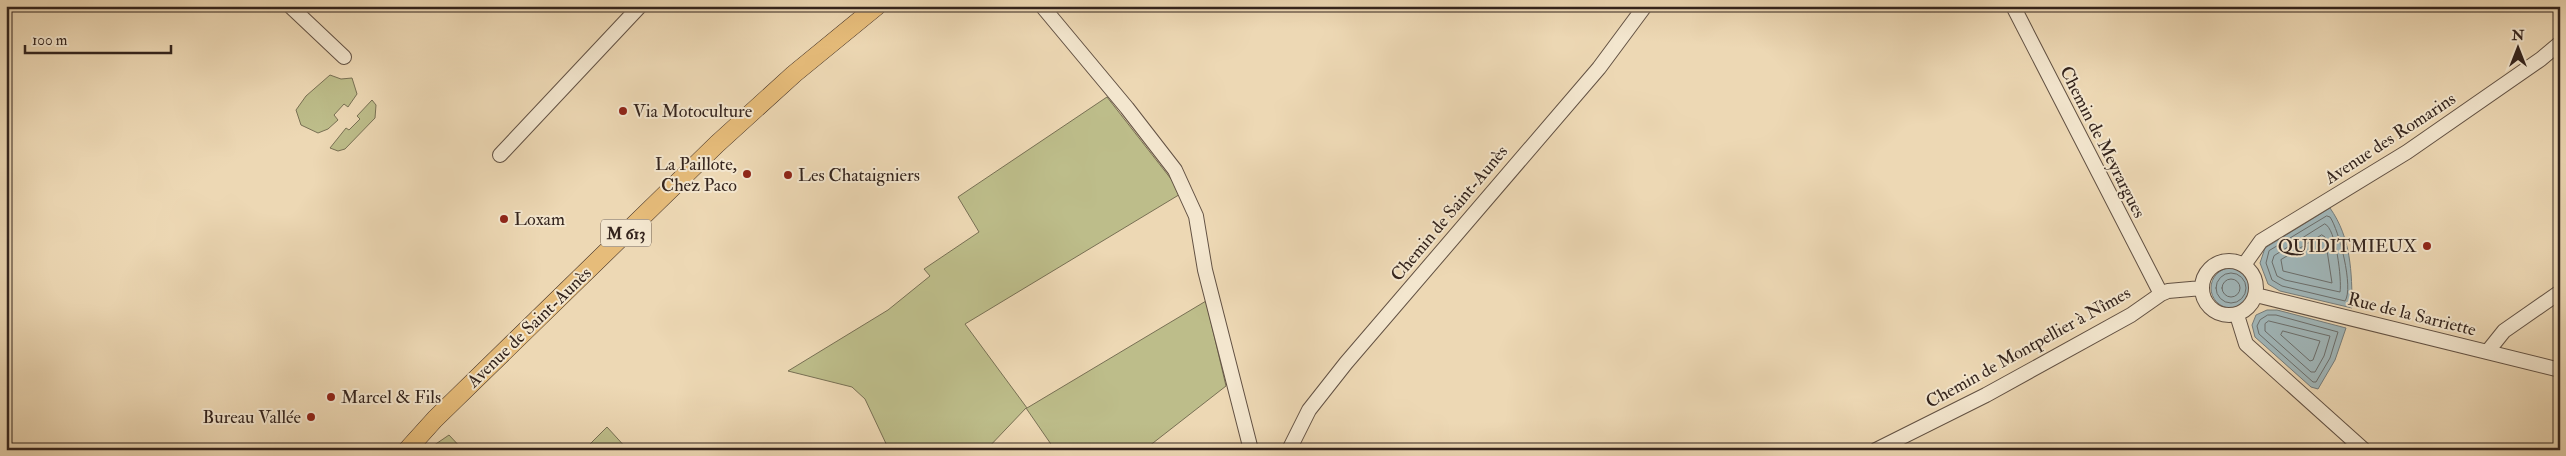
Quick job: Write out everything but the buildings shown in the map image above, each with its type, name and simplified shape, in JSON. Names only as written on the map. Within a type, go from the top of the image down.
[{"type":"main road","name":"Avenue de Saint-Aunès","points":[[407,450],[464,391],[718,144],[794,74],[877,6]]},
{"type":"street","points":[[290,6],[344,57]]},
{"type":"street","points":[[500,155],[640,6]]},
{"type":"street","points":[[1042,6],[1127,108],[1175,170],[1196,216],[1207,279],[1251,450]]},
{"type":"street","name":"Chemin de Saint-Aunès","points":[[1289,450],[1309,410],[1346,363],[1599,68],[1645,6]]},
{"type":"street","name":"Chemin de Meyrargues","points":[[2013,6],[2161,294]]},
{"type":"street","name":"Avenue des Romarins","points":[[2244,265],[2261,241],[2407,152],[2541,59],[2560,43]]},
{"type":"street","points":[[2233,261],[2244,265],[2255,280],[2256,295],[2250,306],[2237,315],[2223,315],[2214,311],[2204,300],[2202,288],[2206,274],[2215,265],[2233,261]]},
{"type":"street","name":"Chemin de Montpellier à Nîmes","points":[[1876,450],[1986,395],[2131,314],[2161,294],[2168,291],[2202,288]]},
{"type":"street","points":[[2488,351],[2504,331],[2560,292]]},
{"type":"street","name":"Rue de la Sarriette","points":[[2256,295],[2560,370]]},
{"type":"street","points":[[2237,315],[2246,344],[2364,450]]},
{"type":"green space","points":[[330,75],[341,79],[352,78],[357,94],[348,107],[344,104],[334,115],[338,120],[328,129],[318,133],[301,125],[296,110],[306,96]]},
{"type":"green space","points":[[1107,97],[1182,193],[965,324],[1027,408],[1206,301],[1226,386],[1144,450],[1055,450],[1026,408],[986,450],[889,450],[865,399],[852,387],[788,371],[888,310],[930,276],[924,269],[979,232],[958,197]]},
{"type":"green space","points":[[372,100],[376,105],[375,118],[345,149],[338,151],[330,148],[346,128],[349,130],[360,119],[357,116]]},
{"type":"green space","points":[[607,427],[628,450],[584,450]]},
{"type":"green space","points":[[449,435],[463,450],[427,450]]},
{"type":"water","points":[[2330,208],[2342,231],[2349,256],[2352,281],[2352,308],[2280,291],[2268,284],[2260,263],[2265,248]]},
{"type":"water","points":[[2227,268],[2235,268],[2242,271],[2248,277],[2251,288],[2248,299],[2242,305],[2235,308],[2227,308],[2220,305],[2214,299],[2211,292],[2211,284],[2214,277],[2220,271]]},
{"type":"water","points":[[2267,310],[2277,310],[2346,328],[2335,360],[2318,389],[2311,387],[2255,337],[2252,325],[2256,315]]},
{"type":"waterway","points":[[2344,450],[2346,441]]},
{"type":"place","name":"Via Motoculture","points":[[623,111]]},
{"type":"place","name":"La Paillote, Chez Paco","points":[[747,174]]},
{"type":"place","name":"Les Chataigniers","points":[[788,175]]},
{"type":"place","name":"Loxam","points":[[504,219]]},
{"type":"place","name":"QUIDITMIEUX","points":[[2427,246]]},
{"type":"place","name":"Marcel & Fils","points":[[331,397]]},
{"type":"place","name":"Bureau Vallée","points":[[311,417]]}]
